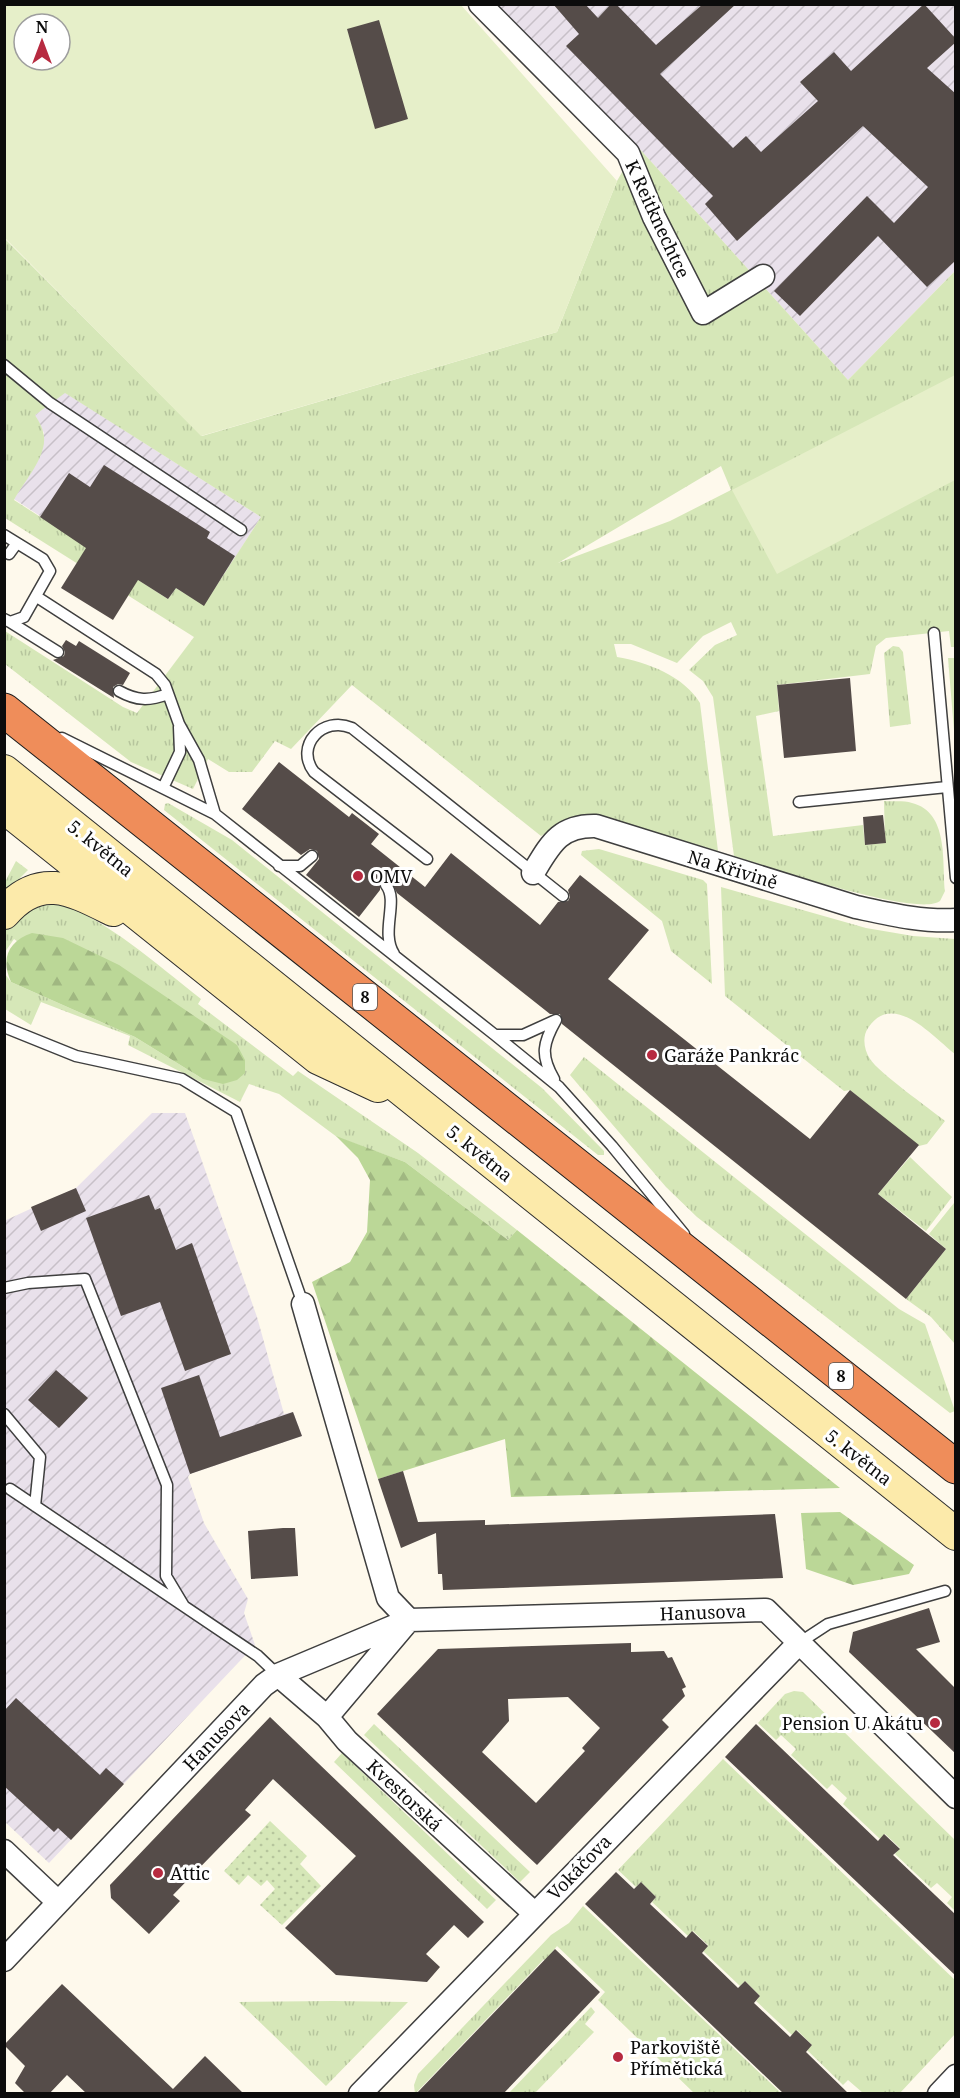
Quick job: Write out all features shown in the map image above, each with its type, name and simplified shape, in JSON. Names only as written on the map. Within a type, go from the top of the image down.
[{"type":"highway","name":"8","points":[[4,709],[956,1467]]},
{"type":"main road","name":"5. května","points":[[4,771],[956,1534]]},
{"type":"main road","points":[[4,807],[318,1058],[420,1106]]},
{"type":"main road","points":[[4,912],[23,895],[35,890],[57,888],[79,894],[162,934]]},
{"type":"street","name":"K Reitknechtce","points":[[480,4],[628,153],[654,217],[703,313],[763,276]]},
{"type":"street","name":"Na Křivině","points":[[533,873],[550,845],[563,833],[581,826],[596,826],[856,907],[906,917],[956,920]]},
{"type":"street","points":[[303,1304],[388,1598],[409,1620],[327,1717]]},
{"type":"street","name":"Hanusova","points":[[4,1960],[264,1685],[278,1675],[409,1620],[766,1610],[956,1797]]},
{"type":"street","name":"Vokáčova","points":[[370,2090],[534,1913],[799,1642]]},
{"type":"street","name":"Kvestorská","points":[[278,1675],[327,1717],[347,1741],[534,1913]]},
{"type":"street","points":[[4,1851],[58,1902]]},
{"type":"street","points":[[939,2094],[956,2076]]},
{"type":"lane","points":[[4,365],[50,403],[241,530]]},
{"type":"lane","points":[[4,535],[48,565],[49,576],[24,617],[7,620]]},
{"type":"lane","points":[[9,555],[17,543]]},
{"type":"lane","points":[[37,597],[147,666],[156,674],[199,760],[215,813]]},
{"type":"lane","points":[[7,620],[58,652]]},
{"type":"lane","points":[[934,633],[956,878]]},
{"type":"lane","points":[[119,691],[139,700],[150,701],[168,694]]},
{"type":"lane","points":[[4,709],[215,813],[495,1035],[559,1087],[612,1146],[726,1285]]},
{"type":"lane","points":[[163,788],[180,752],[179,724]]},
{"type":"lane","points":[[427,859],[314,772],[308,761],[308,747],[320,730],[334,724],[352,728],[563,896]]},
{"type":"lane","points":[[799,802],[947,787]]},
{"type":"lane","points":[[279,866],[300,866],[312,856]]},
{"type":"lane","points":[[386,885],[391,896],[388,941],[395,957]]},
{"type":"lane","points":[[495,1035],[523,1035],[556,1020],[547,1036],[543,1055],[559,1087]]},
{"type":"lane","points":[[4,1027],[76,1056],[182,1079],[236,1112],[303,1304]]},
{"type":"lane","points":[[4,1288],[28,1283],[85,1279],[167,1485],[166,1576],[184,1606]]},
{"type":"lane","points":[[4,1414],[40,1457],[35,1506]]},
{"type":"lane","points":[[10,1489],[258,1656],[278,1675]]},
{"type":"lane","points":[[799,1642],[828,1624],[945,1591]]},
{"type":"shaded area","points":[[497,5],[955,5],[955,271],[848,380],[637,146]]},
{"type":"shaded area","points":[[64,392],[261,517],[204,606],[168,599],[14,499],[38,460],[44,433],[35,415]]},
{"type":"shaded area","points":[[152,1113],[185,1113],[257,1317],[284,1414],[293,1412],[302,1436],[190,1474],[188,1477],[204,1523],[248,1599],[244,1613],[255,1645],[49,1863],[5,1822],[4,1221],[76,1188]]},
{"type":"green space","points":[[4,5],[461,5],[617,181],[557,332],[201,436],[5,238]]},
{"type":"green space","points":[[637,146],[848,380],[955,271],[955,647],[951,647],[949,631],[886,638],[876,646],[870,674],[777,685],[779,711],[756,716],[773,836],[863,825],[865,845],[885,843],[884,801],[912,803],[924,808],[938,827],[943,853],[945,891],[940,901],[926,904],[903,903],[874,897],[734,856],[713,697],[703,681],[689,670],[715,645],[737,635],[731,622],[703,636],[677,663],[631,644],[614,644],[617,657],[640,662],[675,678],[693,693],[700,703],[718,851],[609,819],[559,825],[541,836],[352,685],[291,749],[275,741],[252,772],[229,772],[208,759],[193,789],[131,762],[5,664],[5,631],[123,707],[137,713],[194,637],[5,518],[4,238],[202,436],[557,332],[617,181]],"holes":[[[65,393],[261,517],[204,605],[176,588],[168,599],[14,500],[43,449],[43,432],[35,415]],[[721,466],[731,490],[670,521],[558,563]]]},
{"type":"green space","points":[[955,375],[955,480],[777,574],[732,490]]},
{"type":"green space","points":[[893,646],[899,647],[903,652],[911,724],[890,727],[884,653]]},
{"type":"green space","points":[[948,658],[955,658],[955,743]]},
{"type":"green space","points":[[168,803],[232,840],[542,1088],[604,1151],[604,1155],[598,1155],[164,810],[165,804]]},
{"type":"green space","points":[[599,849],[703,880],[707,884],[712,984],[671,951],[662,921],[581,855],[582,851]]},
{"type":"green space","points":[[16,861],[28,870],[5,893],[5,882]]},
{"type":"green space","points":[[721,887],[866,928],[913,936],[955,939],[955,1054],[924,1028],[900,1015],[889,1014],[878,1017],[865,1035],[866,1052],[875,1065],[945,1121],[927,1144],[919,1146],[850,1090],[844,1091],[725,996]]},
{"type":"green space","points":[[55,900],[95,920],[131,944],[201,999],[198,1004],[293,1076],[298,1071],[418,1153],[517,1230],[508,1240],[405,1162],[337,1137],[279,1094],[249,1084],[240,1102],[128,1045],[130,1036],[41,1002],[31,1025],[5,1009],[5,974],[11,982],[135,1037],[203,1079],[14,939],[5,952],[5,930],[27,910]]},
{"type":"green space","points":[[32,933],[63,938],[119,965],[237,1045],[245,1060],[245,1073],[237,1080],[223,1084],[203,1079],[135,1037],[11,982],[6,965],[9,951],[17,941]]},
{"type":"green space","points":[[584,1057],[899,1309],[925,1324],[955,1411],[950,1413],[697,1217],[666,1187],[570,1075]]},
{"type":"green space","points":[[336,1136],[405,1162],[508,1240],[517,1230],[840,1488],[511,1497],[505,1439],[378,1479],[312,1282],[350,1262],[367,1232],[370,1180],[358,1158]]},
{"type":"green space","points":[[910,1157],[952,1197],[926,1231],[878,1194]]},
{"type":"green space","points":[[954,1203],[955,1344],[931,1317],[906,1299],[946,1249],[929,1234]]},
{"type":"green space","points":[[840,1512],[914,1565],[909,1574],[853,1585],[806,1569],[801,1513]]},
{"type":"green space","points":[[794,1691],[803,1692],[955,1840],[955,1911],[947,1903],[952,1897],[937,1883],[931,1888],[895,1854],[900,1848],[885,1834],[880,1839],[843,1804],[847,1798],[832,1784],[827,1789],[791,1755],[796,1749],[781,1735],[776,1740],[758,1723],[785,1694]]},
{"type":"green space","points":[[374,1724],[530,1872],[520,1882],[364,1735]]},
{"type":"green space","points":[[342,1753],[496,1900],[487,1909],[334,1762]]},
{"type":"green space","points":[[723,1759],[955,1980],[955,2034],[900,2093],[863,2093],[848,2080],[843,2085],[807,2050],[812,2045],[797,2030],[792,2035],[756,2001],[760,1996],[745,1981],[740,1986],[703,1951],[708,1945],[693,1931],[688,1936],[652,1902],[656,1897],[641,1882],[636,1887],[618,1870]]},
{"type":"green space","points":[[270,1821],[307,1856],[300,1864],[321,1886],[282,1925],[260,1905],[275,1889],[267,1880],[261,1886],[248,1875],[239,1885],[224,1871]]},
{"type":"green space","points":[[583,1906],[781,2093],[694,2093],[598,2000],[605,1992],[557,1946],[415,2094],[414,2085],[418,2074],[551,1935],[569,1923]]},
{"type":"green space","points":[[239,2002],[408,2002],[326,2086]]},
{"type":"green space","points":[[591,2007],[595,2012],[585,2024],[594,2032],[535,2093],[509,2093]]},
{"type":"building","points":[[553,4],[585,4],[598,18],[611,4],[616,4],[656,45],[703,4],[736,4],[660,74],[733,148],[746,136],[761,152],[818,101],[800,82],[834,52],[851,71],[924,4],[956,39],[956,42],[927,68],[956,94],[956,260],[927,287],[878,236],[800,316],[774,291],[867,196],[894,223],[928,187],[863,126],[737,241],[705,204],[713,196],[566,46],[579,34]]},
{"type":"building","points":[[379,20],[408,119],[375,129],[347,29]]},
{"type":"building","points":[[104,465],[210,532],[207,538],[235,556],[204,606],[176,588],[168,599],[138,580],[113,620],[61,588],[86,548],[40,517],[69,473],[90,487]]},
{"type":"building","points":[[66,640],[76,646],[79,641],[130,673],[123,685],[118,684],[113,687],[114,698],[53,660],[64,656],[62,646]]},
{"type":"building","points":[[850,678],[856,751],[784,758],[777,685]]},
{"type":"building","name":"Garáže Pankrác","points":[[279,762],[349,817],[352,813],[379,834],[371,844],[425,887],[451,853],[540,925],[558,902],[568,901],[570,897],[568,890],[580,875],[649,930],[608,979],[810,1139],[850,1090],[919,1145],[878,1194],[946,1249],[906,1299],[562,1024],[560,1014],[550,1014],[397,893],[390,879],[380,881],[380,890],[359,917],[306,875],[319,859],[317,851],[310,849],[301,855],[242,809]]},
{"type":"building","points":[[883,815],[886,843],[865,845],[863,817]]},
{"type":"building","points":[[76,1188],[86,1211],[41,1231],[31,1207]]},
{"type":"building","points":[[149,1195],[155,1210],[160,1208],[176,1250],[192,1243],[231,1354],[185,1371],[160,1302],[121,1316],[86,1218]]},
{"type":"building","points":[[56,1370],[88,1398],[59,1428],[28,1400]]},
{"type":"building","points":[[199,1375],[220,1437],[293,1412],[302,1436],[190,1474],[161,1388]]},
{"type":"building","points":[[403,1471],[418,1522],[485,1520],[485,1525],[775,1514],[783,1578],[443,1590],[442,1574],[438,1574],[436,1533],[401,1548],[378,1479]]},
{"type":"building","points":[[295,1528],[298,1576],[251,1579],[248,1531]]},
{"type":"building","points":[[929,1608],[940,1642],[916,1649],[956,1689],[956,1754],[849,1652],[853,1632]]},
{"type":"building","points":[[631,1643],[631,1652],[664,1651],[668,1658],[672,1657],[686,1687],[682,1689],[685,1696],[662,1720],[669,1727],[537,1865],[377,1714],[438,1649]],"holes":[[[568,1697],[600,1728],[582,1748],[585,1751],[536,1803],[482,1752],[509,1721],[508,1699]]]},
{"type":"building","points":[[16,1698],[100,1775],[106,1768],[124,1784],[71,1840],[58,1828],[54,1832],[4,1786],[4,1711]]},
{"type":"building","points":[[270,1717],[484,1922],[468,1938],[454,1925],[426,1954],[440,1967],[427,1982],[336,1975],[285,1928],[356,1856],[273,1779],[245,1810],[251,1815],[173,1895],[180,1901],[149,1934],[111,1898],[110,1885]]},
{"type":"building","points":[[756,1724],[878,1841],[884,1834],[900,1849],[893,1855],[956,1915],[956,1976],[725,1757]]},
{"type":"building","points":[[616,1872],[634,1889],[641,1882],[656,1897],[650,1904],[686,1938],[692,1931],[708,1946],[702,1953],[738,1988],[745,1981],[760,1996],[754,2003],[790,2037],[796,2030],[812,2045],[806,2052],[849,2094],[784,2094],[585,1904]]},
{"type":"building","points":[[555,1949],[600,1992],[503,2094],[416,2094]]},
{"type":"building","points":[[62,1984],[173,2089],[205,2056],[244,2094],[87,2094],[67,2075],[49,2094],[26,2094],[15,2083],[25,2066],[4,2045]]},
{"type":"place","name":"OMV","points":[[358,876]]},
{"type":"place","name":"Garáže Pankrác","points":[[652,1055]]},
{"type":"place","name":"Pension U Akátu","points":[[935,1723]]},
{"type":"place","name":"Attic","points":[[158,1873]]},
{"type":"place","name":"Parkoviště Přímětická","points":[[618,2057]]}]
